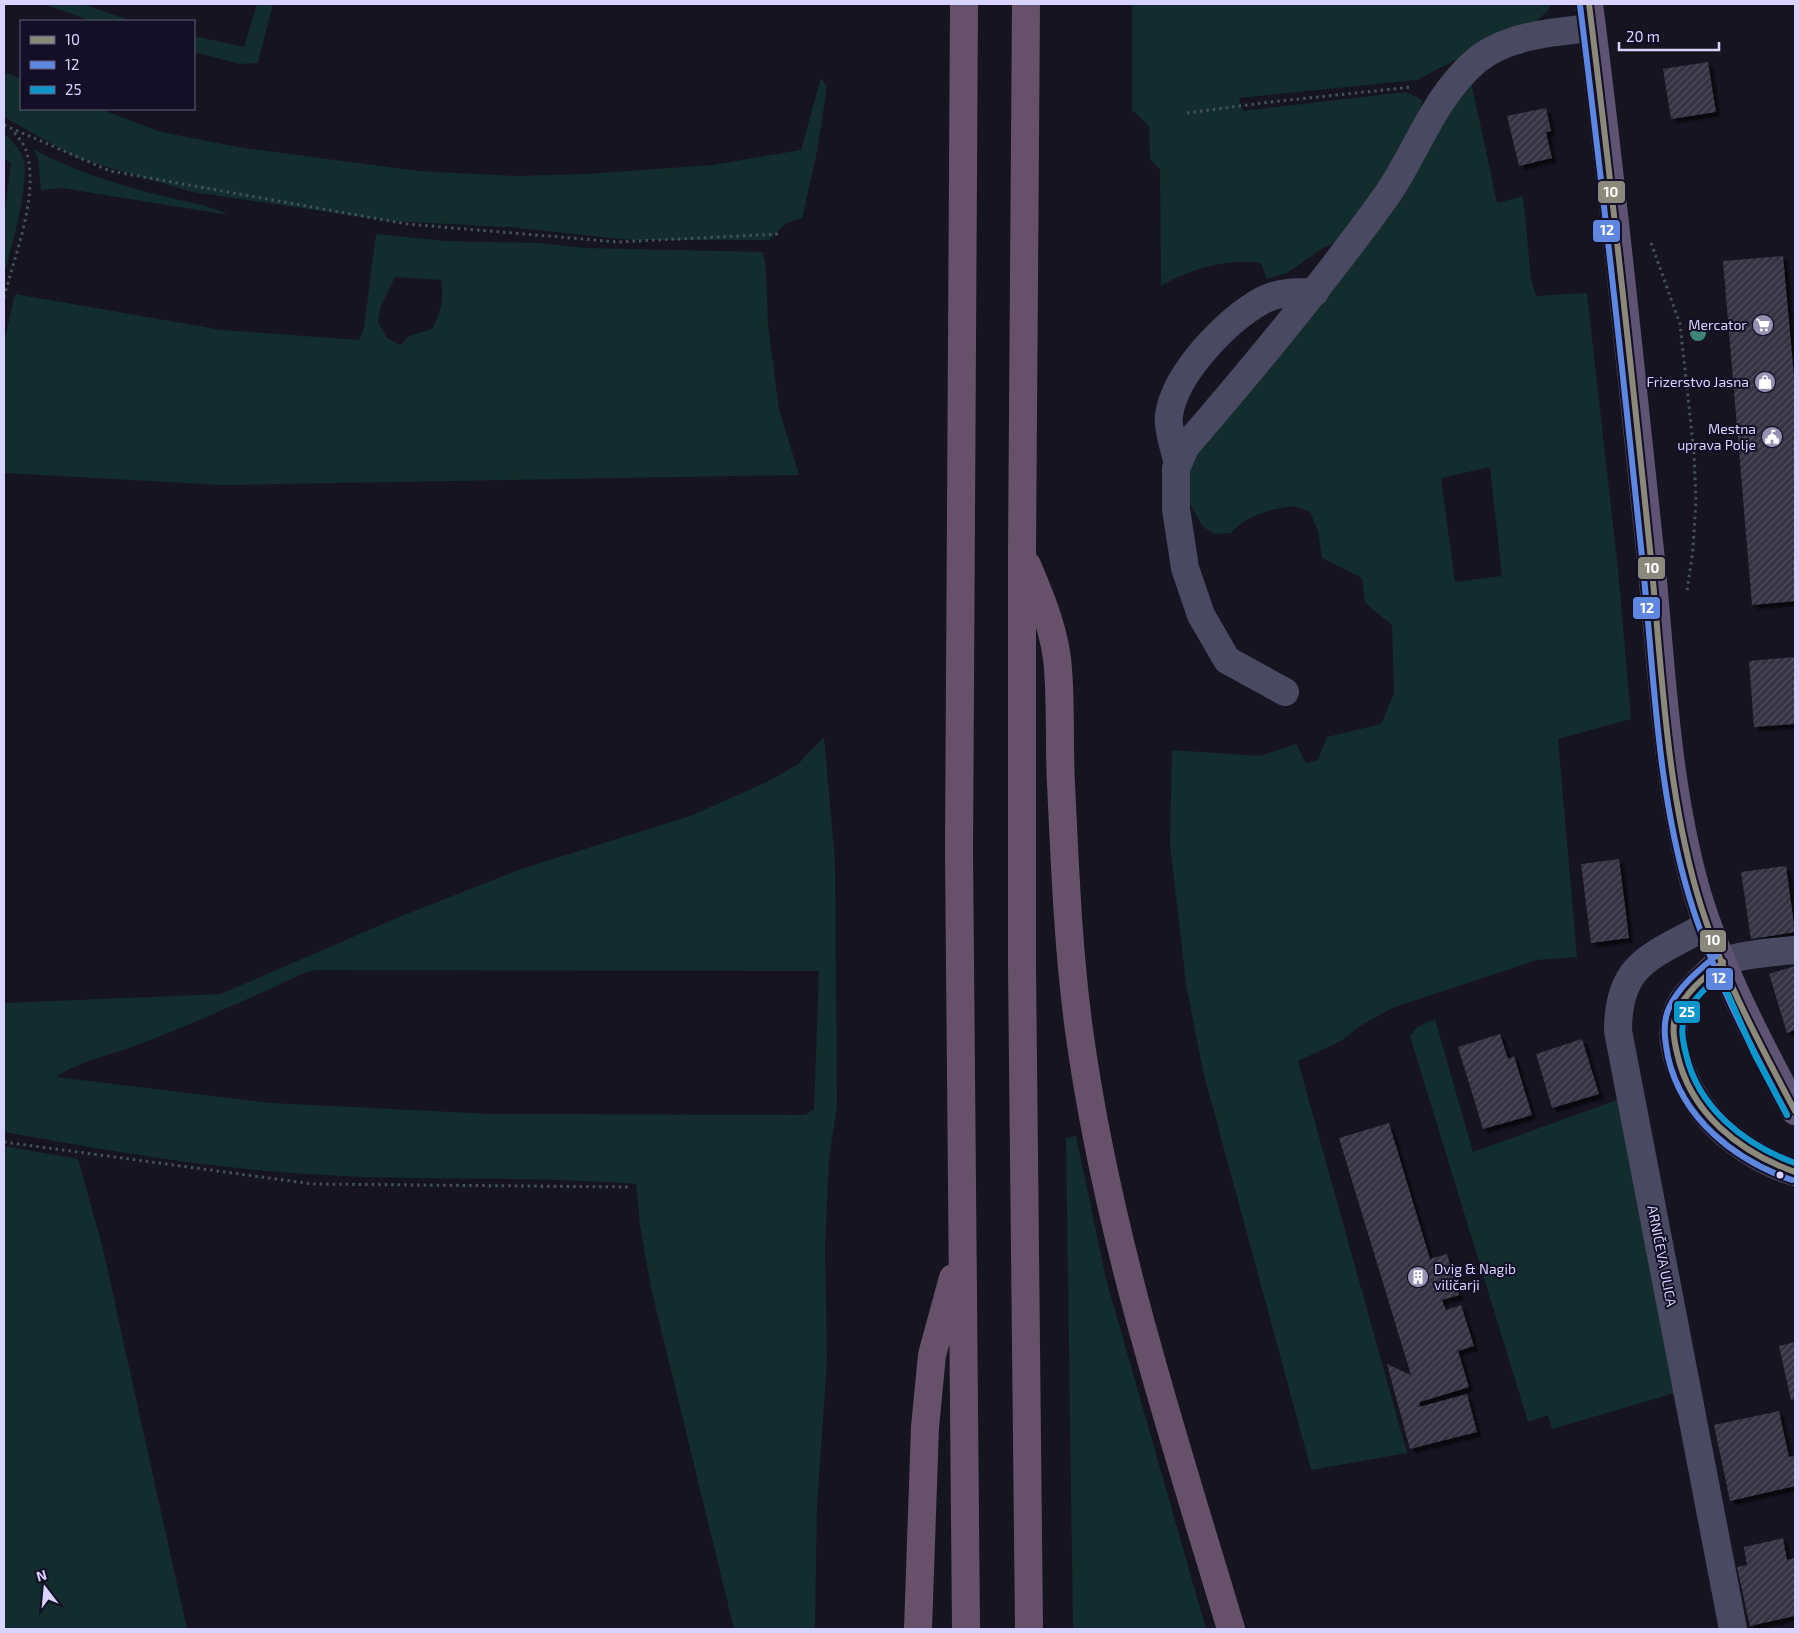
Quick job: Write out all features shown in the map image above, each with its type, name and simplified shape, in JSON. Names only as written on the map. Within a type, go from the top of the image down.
[{"type":"highway","points":[[964,4],[959,851],[966,1629]]},
{"type":"highway","points":[[1026,4],[1022,552],[1022,987],[1029,1629]]},
{"type":"highway","points":[[1022,552],[1044,606],[1058,667],[1060,757],[1070,943],[1079,1029],[1093,1118],[1111,1207],[1133,1295],[1230,1629]]},
{"type":"highway","points":[[918,1629],[925,1426],[932,1355],[962,1246]]},
{"type":"main road","points":[[1591,16],[1619,260],[1668,733],[1682,830],[1707,925],[1762,1049],[1795,1111]]},
{"type":"street","points":[[1178,464],[1186,446],[1282,335],[1388,192],[1454,84],[1479,59],[1503,46],[1591,16]]},
{"type":"street","points":[[1285,692],[1228,660],[1201,615],[1185,568],[1176,509],[1178,464],[1169,416],[1181,381],[1213,338],[1264,300],[1293,292],[1315,292]]},
{"type":"street","name":"ARNIČEVA ULICA","points":[[1707,925],[1642,962],[1624,987],[1618,1006],[1618,1031],[1733,1629]]},
{"type":"street","points":[[1795,950],[1723,962],[1688,993],[1676,1013],[1674,1031],[1676,1057],[1688,1086],[1725,1133],[1754,1155],[1780,1168],[1795,1172]]},
{"type":"path","points":[[1187,113],[1270,102],[1454,84]]},
{"type":"path","points":[[4,125],[110,171],[407,224],[618,242],[780,234]]},
{"type":"path","points":[[4,297],[28,202],[30,179],[28,155],[21,140],[12,130]]},
{"type":"path","points":[[1648,236],[1680,324],[1692,433],[1696,500],[1693,550],[1685,599]]},
{"type":"path","points":[[4,1142],[313,1184],[631,1187]]},
{"type":"green space","points":[[44,4],[83,4],[128,20],[88,20]]},
{"type":"green space","points":[[257,4],[273,4],[258,63],[240,64],[195,52],[195,36],[244,47]]},
{"type":"green space","points":[[1132,4],[1550,4],[1550,8],[1529,29],[1471,52],[1417,80],[1239,98],[1243,111],[1406,92],[1422,100],[1420,121],[1377,194],[1337,241],[1323,248],[1287,273],[1267,279],[1261,263],[1236,262],[1197,270],[1161,286],[1160,170],[1150,159],[1149,126],[1132,110]]},
{"type":"green space","points":[[4,72],[20,79],[20,110],[103,110],[161,132],[238,147],[418,171],[516,176],[587,174],[712,165],[801,150],[821,78],[827,86],[817,152],[802,218],[786,223],[769,240],[631,240],[507,227],[390,221],[192,192],[77,158],[4,117]]},
{"type":"green space","points":[[1470,76],[1497,203],[1523,196],[1531,278],[1536,296],[1587,293],[1618,569],[1631,719],[1558,739],[1577,957],[1537,960],[1392,1008],[1360,1026],[1341,1041],[1298,1061],[1407,1453],[1311,1470],[1203,1071],[1186,984],[1170,844],[1172,750],[1260,756],[1296,744],[1306,763],[1318,760],[1327,737],[1381,724],[1394,693],[1392,625],[1365,603],[1362,578],[1322,558],[1318,531],[1310,512],[1293,507],[1267,511],[1243,522],[1231,533],[1215,534],[1203,527],[1189,502],[1187,478],[1198,443]],"holes":[[[1490,467],[1502,576],[1455,582],[1441,478]]]},
{"type":"green space","points":[[4,133],[15,144],[23,157],[25,167],[19,215],[4,274],[4,218],[11,163],[4,159]]},
{"type":"green space","points":[[33,149],[96,177],[146,192],[205,206],[229,215],[62,188],[41,190],[38,158]]},
{"type":"green space","points":[[376,234],[445,241],[538,243],[586,248],[763,252],[766,269],[768,325],[779,409],[799,475],[223,485],[4,473],[4,343],[15,294],[222,330],[359,340],[364,328]],"holes":[[[395,277],[441,280],[441,305],[432,329],[409,336],[401,345],[387,338],[378,322],[381,306]]]},
{"type":"green space","points":[[824,737],[835,861],[837,1104],[829,1160],[825,1246],[827,1361],[817,1505],[815,1629],[734,1629],[651,1288],[640,1225],[636,1184],[593,1181],[335,1176],[292,1173],[111,1151],[4,1132],[4,1003],[221,994],[399,917],[521,869],[690,816],[767,782],[798,764]],"holes":[[[318,970],[819,971],[814,1109],[805,1115],[492,1114],[271,1103],[56,1077],[76,1066],[140,1044],[203,1018],[306,972]]]},
{"type":"green space","points":[[1435,1019],[1473,1152],[1620,1099],[1675,1393],[1552,1429],[1548,1415],[1528,1422],[1410,1036],[1417,1027]]},
{"type":"green space","points":[[1076,1136],[1106,1279],[1206,1629],[1073,1629],[1066,1138]]},
{"type":"green space","points":[[4,1146],[78,1159],[103,1249],[187,1629],[4,1629]]},
{"type":"building","points":[[1708,62],[1716,112],[1671,119],[1663,69]]},
{"type":"building","points":[[1546,108],[1551,131],[1546,132],[1552,158],[1519,166],[1507,116]]},
{"type":"building","points":[[1783,256],[1795,388],[1795,601],[1752,605],[1723,261]]},
{"type":"building","points":[[1795,657],[1795,724],[1754,727],[1749,661]]},
{"type":"building","points":[[1619,859],[1629,938],[1591,943],[1581,864]]},
{"type":"building","points":[[1786,866],[1795,932],[1751,939],[1741,872]]},
{"type":"building","points":[[1795,966],[1795,1030],[1787,1033],[1769,974]]},
{"type":"building","points":[[1500,1034],[1508,1059],[1514,1056],[1532,1115],[1483,1129],[1458,1047]]},
{"type":"building","points":[[1582,1039],[1599,1094],[1552,1108],[1536,1054]]},
{"type":"building","name":"Dvig & Nagib viličarji","points":[[1389,1123],[1430,1259],[1447,1254],[1459,1295],[1442,1300],[1446,1310],[1461,1305],[1474,1346],[1458,1351],[1469,1387],[1420,1402],[1419,1407],[1467,1394],[1477,1432],[1410,1449],[1387,1364],[1411,1375],[1339,1138]]},
{"type":"building","points":[[1795,1342],[1795,1399],[1791,1400],[1779,1346]]},
{"type":"building","points":[[1779,1411],[1789,1457],[1794,1456],[1795,1486],[1730,1501],[1714,1425]]},
{"type":"building","points":[[1783,1538],[1787,1560],[1795,1558],[1795,1616],[1750,1626],[1737,1567],[1747,1565],[1744,1547]]},
{"type":"transit line","name":"10","points":[[1589,4],[1629,351],[1666,728],[1678,811],[1697,893],[1716,949],[1740,1004],[1795,1111]]},
{"type":"transit line","name":"12","points":[[1580,5],[1628,419],[1658,728],[1669,813],[1678,854],[1698,925],[1720,981],[1787,1115]]},
{"type":"transit line","name":"12","points":[[1717,955],[1684,986],[1669,1008],[1665,1026],[1666,1045],[1675,1079],[1685,1100],[1698,1118],[1731,1149],[1771,1172],[1792,1180]]},
{"type":"transit line","name":"10","points":[[1723,962],[1703,978],[1691,991],[1681,1004],[1675,1017],[1674,1038],[1684,1075],[1693,1094],[1705,1112],[1720,1128],[1755,1153],[1774,1164],[1795,1172]]},
{"type":"transit line","name":"25","points":[[1787,1115],[1754,1053],[1720,976],[1695,999],[1683,1021],[1683,1040],[1692,1073],[1701,1091],[1726,1122],[1759,1146],[1795,1163]]},
{"type":"place","name":"Mercator","points":[[1763,325]]},
{"type":"place","name":"Frizerstvo Jasna","points":[[1765,382]]},
{"type":"place","name":"Mestna uprava Polje","points":[[1772,437]]},
{"type":"place","name":"Dvig & Nagib viličarji","points":[[1418,1277]]}]
